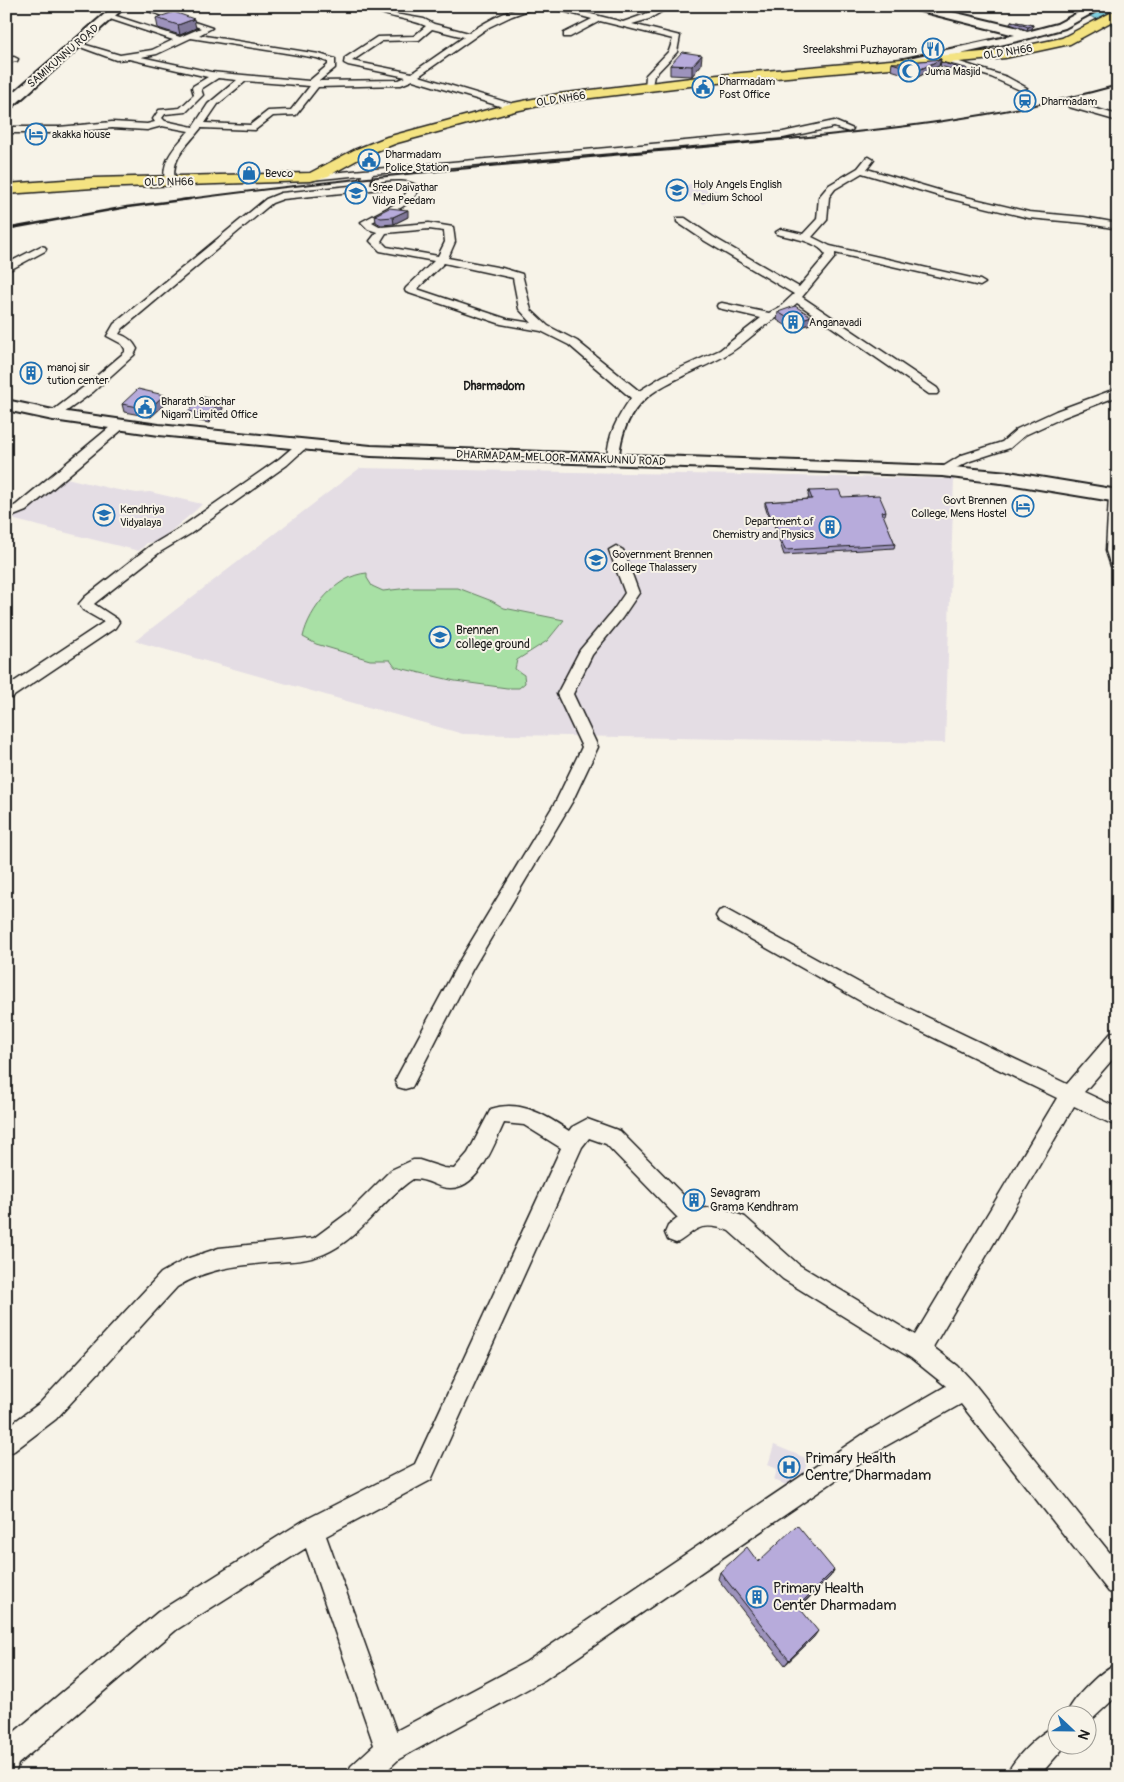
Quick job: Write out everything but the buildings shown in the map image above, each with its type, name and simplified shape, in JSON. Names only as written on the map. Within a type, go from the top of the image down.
[{"type":"main road","name":"SAMIKUNNU ROAD","points":[[6,106],[121,6]]},
{"type":"main road","points":[[912,6],[1014,30],[1026,36]]},
{"type":"main road","points":[[897,64],[1026,36],[1061,26],[1100,6]]},
{"type":"main road","name":"OLD NH66","points":[[6,189],[93,183],[311,177],[392,140],[558,98],[708,80],[1005,54],[1066,41],[1118,13]]},
{"type":"main road","name":"DHARMADAM-MELOOR-MAMAKUNNU ROAD","points":[[6,405],[53,416],[120,425],[381,452],[942,471],[1009,478],[1117,496]]},
{"type":"street","points":[[76,44],[119,58],[129,57],[154,52],[208,28],[137,6]]},
{"type":"street","points":[[372,6],[394,16],[421,21],[431,26],[471,36]]},
{"type":"street","points":[[129,57],[173,69],[216,76],[313,83],[360,84],[401,82],[412,77],[498,19],[535,6]]},
{"type":"street","points":[[549,6],[677,38],[672,52],[650,75],[648,88]]},
{"type":"street","points":[[624,24],[646,17],[667,6]]},
{"type":"street","points":[[110,16],[180,40]]},
{"type":"street","points":[[567,35],[600,18]]},
{"type":"street","points":[[431,26],[416,38],[380,39],[348,60],[348,63],[410,75],[513,108]]},
{"type":"street","points":[[6,130],[58,130],[112,125],[147,127],[162,123],[197,128],[252,128],[271,113],[292,112],[313,90],[313,83],[332,66],[332,61],[319,56],[190,36]]},
{"type":"street","points":[[944,60],[994,75],[1023,88]]},
{"type":"street","points":[[162,123],[157,119],[162,112],[183,110],[199,95],[196,88],[216,76]]},
{"type":"street","points":[[170,182],[167,172],[169,163],[178,148],[197,128],[214,104],[244,78]]},
{"type":"street","points":[[6,92],[18,96]]},
{"type":"street","points":[[194,100],[214,104]]},
{"type":"street","points":[[1072,106],[1118,118]]},
{"type":"street","points":[[1090,110],[1100,107]]},
{"type":"street","points":[[311,177],[783,136],[834,124],[849,129]]},
{"type":"street","points":[[806,238],[811,230],[822,220],[824,197],[832,188],[861,170],[869,160]]},
{"type":"street","points":[[861,170],[942,194],[1029,215],[1118,226]]},
{"type":"street","points":[[364,188],[368,172]]},
{"type":"street","points":[[53,416],[130,353],[129,344],[124,339],[113,336],[118,326],[269,201],[281,196],[410,185],[415,188],[408,200],[400,206],[366,222],[371,228],[383,230],[433,225],[444,226],[448,229],[450,242],[442,259],[410,290],[505,322],[544,328]]},
{"type":"street","points":[[682,220],[797,295],[933,391]]},
{"type":"street","points":[[383,230],[375,241],[380,246],[518,276],[522,288],[522,303],[526,311],[544,328],[573,343],[638,397]]},
{"type":"street","points":[[781,232],[806,238],[827,248],[980,283]]},
{"type":"street","points":[[613,459],[618,426],[638,397],[667,379],[724,352],[784,309],[829,259],[831,255],[827,248]]},
{"type":"street","points":[[6,269],[41,249]]},
{"type":"street","points":[[722,306],[772,316]]},
{"type":"street","points":[[942,471],[966,458],[1006,445],[1021,432],[1060,414],[1118,392]]},
{"type":"street","points":[[6,515],[21,508],[120,425]]},
{"type":"street","points":[[6,694],[110,625],[112,622],[109,619],[88,607],[86,604],[90,600],[155,549],[185,531],[283,462],[303,445]]},
{"type":"street","points":[[1117,496],[1114,551],[1118,566]]},
{"type":"street","points":[[405,1080],[466,965],[564,802],[590,747],[565,694],[586,654],[632,593],[616,550]]},
{"type":"street","points":[[725,916],[878,1002],[1118,1118]]},
{"type":"street","points":[[919,1350],[1070,1094],[1118,1039]]},
{"type":"street","points":[[6,1443],[48,1411],[169,1280],[186,1268],[202,1262],[233,1256],[292,1251],[319,1246],[356,1219],[387,1187],[407,1171],[418,1169],[432,1172],[442,1178],[457,1178],[465,1172],[475,1158],[498,1115],[509,1112],[522,1116],[550,1129],[572,1145]]},
{"type":"street","points":[[6,1760],[8,1755],[167,1621],[312,1530],[423,1472],[579,1133],[587,1128],[613,1137],[693,1219]]},
{"type":"street","points":[[676,1233],[693,1219],[719,1216],[737,1224],[791,1272],[919,1350],[950,1374],[964,1389],[1118,1583]]},
{"type":"street","points":[[361,1776],[389,1749],[535,1671],[876,1439],[964,1389]]},
{"type":"street","points":[[312,1530],[389,1749]]},
{"type":"street","points":[[1090,1704],[1118,1676]]},
{"type":"street","points":[[1020,1776],[1046,1749]]},
{"type":"shaded area","points":[[697,182],[720,192],[703,204],[673,189]]},
{"type":"shaded area","name":"Government Brennen College Thalassery","points":[[360,468],[954,479],[945,743],[463,734],[135,641]]},
{"type":"shaded area","name":"Kendhriya Vidyalaya","points":[[62,477],[113,489],[137,493],[150,492],[202,504],[171,531],[155,542],[147,543],[139,551],[11,519],[31,505]]},
{"type":"shaded area","name":"Primary Health Centre, Dharmadam","points":[[774,1445],[808,1459],[803,1477],[797,1475],[794,1488],[774,1480],[777,1469],[768,1465]]},
{"type":"green space","points":[[367,573],[367,578],[372,586],[383,591],[409,588],[458,588],[492,601],[504,608],[564,620],[547,641],[517,660],[515,669],[524,675],[525,683],[519,688],[455,681],[395,667],[390,660],[370,660],[316,644],[303,637],[311,615],[326,595],[345,580]]},
{"type":"water","points":[[1063,6],[1118,6],[1118,27]]},
{"type":"railway","points":[[181,200],[381,177],[867,131],[1019,108],[1069,98],[1118,85]]},
{"type":"railway","points":[[6,229],[127,207],[190,199]]},
{"type":"place","name":"Sreelakshmi Puzhayoram","points":[[933,49]]},
{"type":"place","name":"Juma Masjid","points":[[909,71]]},
{"type":"place","name":"Dharmadam Post Office","points":[[703,87]]},
{"type":"place","name":"Dharmadam","points":[[1025,101]]},
{"type":"place","name":"akakka house","points":[[36,134]]},
{"type":"place","name":"Dharmadam Police Station","points":[[369,160]]},
{"type":"place","name":"Bevco","points":[[249,173]]},
{"type":"place","name":"Holy Angels English Medium School","points":[[677,190]]},
{"type":"place","name":"Sree Daivathar Vidya Peedam","points":[[356,193]]},
{"type":"place","name":"Anganavadi","points":[[793,322]]},
{"type":"place","name":"manoj sir tution center","points":[[31,373]]},
{"type":"place","name":"Bharath Sanchar Nigam Limited Office","points":[[145,407]]},
{"type":"place","name":"Govt Brennen College, Mens Hostel","points":[[1023,506]]},
{"type":"place","name":"Kendhriya Vidyalaya","points":[[104,515]]},
{"type":"place","name":"Department of Chemistry and Physics","points":[[830,527]]},
{"type":"place","name":"Government Brennen College Thalassery","points":[[596,560]]},
{"type":"place","name":"Brennen college ground","points":[[440,637]]},
{"type":"place","name":"Sevagram Grama Kendhram","points":[[694,1200]]},
{"type":"place","name":"Primary Health Centre, Dharmadam","points":[[789,1467]]},
{"type":"place","name":"Primary Health Center Dharmadam","points":[[757,1597]]},
{"type":"district","name":"Dharmadom","points":[[494,386]]}]
